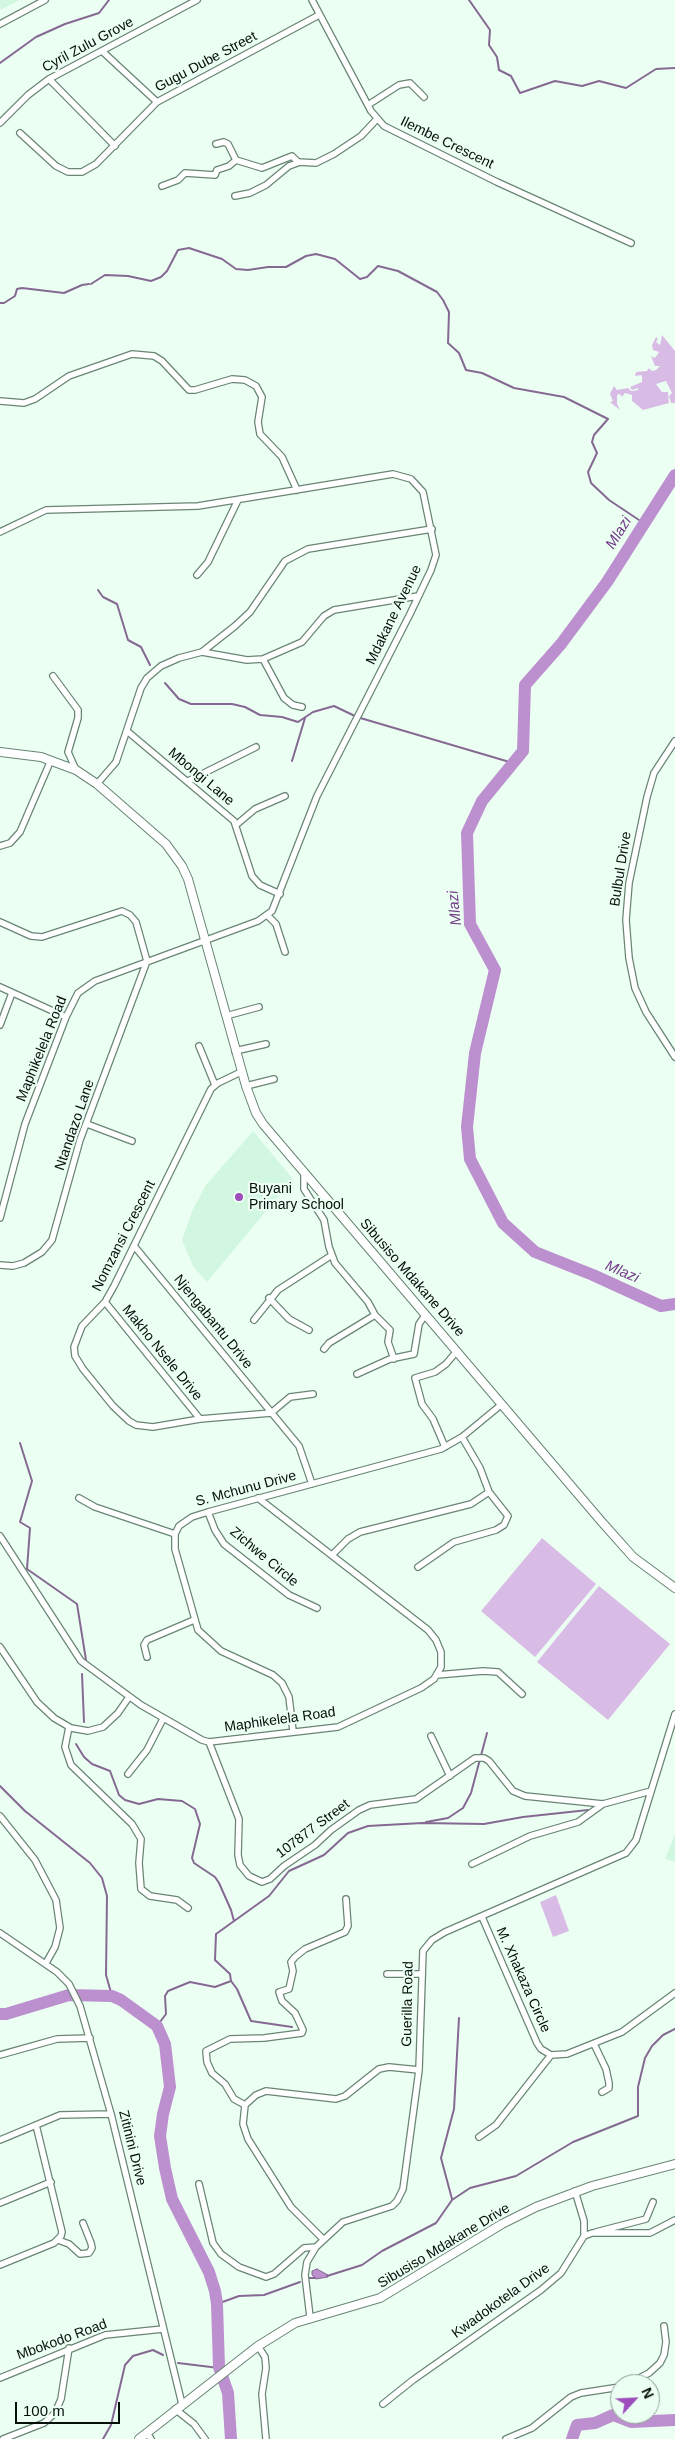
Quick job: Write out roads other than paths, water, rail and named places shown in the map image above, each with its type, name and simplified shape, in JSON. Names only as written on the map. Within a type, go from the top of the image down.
[{"type":"street","points":[[0,24],[45,0]]},
{"type":"street","name":"Cyril Zulu Grove","points":[[0,123],[28,94],[49,79],[197,0]]},
{"type":"street","name":"Ilembe Crescent","points":[[312,0],[377,119],[399,134],[608,235],[631,244]]},
{"type":"street","name":"Gugu Dube Street","points":[[20,133],[45,158],[68,172],[75,173],[89,169],[115,146],[157,102],[319,15]]},
{"type":"street","points":[[102,51],[157,102]]},
{"type":"street","points":[[49,79],[115,146]]},
{"type":"street","points":[[368,105],[399,85],[404,84],[410,84],[424,97]]},
{"type":"street","points":[[235,196],[250,193],[266,185],[289,166],[300,162],[316,163],[334,154],[360,136],[377,119]]},
{"type":"street","points":[[216,144],[224,142],[228,144],[236,160],[262,168],[292,156],[300,162]]},
{"type":"street","points":[[162,186],[178,180],[185,173],[215,174],[217,170],[229,166],[236,160]]},
{"type":"street","points":[[0,401],[24,403],[36,399],[69,376],[132,354],[154,356],[162,361],[189,390],[232,379],[245,380],[256,386],[262,398],[258,422],[260,434],[282,457],[297,490]]},
{"type":"street","name":"Mdakane Avenue","points":[[0,532],[41,512],[56,508],[198,506],[384,475],[400,475],[411,479],[421,488],[432,529],[436,557],[316,796],[280,894],[268,916]]},
{"type":"street","points":[[197,575],[208,562],[238,500]]},
{"type":"street","points":[[97,784],[116,762],[142,688],[153,672],[174,660],[202,652],[244,619],[278,568],[299,552],[432,529]]},
{"type":"street","points":[[202,652],[247,660],[263,659],[302,642],[324,616],[334,610],[418,596]]},
{"type":"street","points":[[263,659],[284,698],[293,705],[302,707]]},
{"type":"street","points":[[53,676],[78,710],[78,718],[68,752],[76,770]]},
{"type":"street","name":"Mbongi Lane","points":[[127,731],[188,780],[236,825],[252,876],[260,885],[280,894]]},
{"type":"street","name":"Bulbul Drive","points":[[675,741],[654,773],[647,797],[629,883],[626,920],[629,958],[635,988],[653,1025],[675,1057]]},
{"type":"street","points":[[188,780],[256,747]]},
{"type":"street","name":"Sibusiso Mdakane Drive","points":[[0,752],[30,755],[51,760],[76,770],[97,784],[155,832],[182,866],[188,879],[241,1072],[263,1124],[624,1548],[675,1588]]},
{"type":"street","points":[[0,846],[10,843],[20,832],[51,760]]},
{"type":"street","points":[[236,825],[254,809],[285,796]]},
{"type":"street","points":[[0,922],[31,936],[42,937],[122,911],[130,915],[136,922],[147,961]]},
{"type":"street","points":[[205,940],[268,916],[276,924],[286,952]]},
{"type":"street","name":"Maphikelela Road","points":[[0,1218],[26,1124],[66,1017],[78,993],[88,985],[205,940]]},
{"type":"street","name":"Ntandazo Lane","points":[[0,1265],[13,1266],[24,1263],[42,1252],[52,1240],[87,1124],[147,961]]},
{"type":"street","points":[[0,987],[66,1017]]},
{"type":"street","points":[[0,1025],[12,993]]},
{"type":"street","points":[[226,1016],[259,1007]]},
{"type":"street","points":[[236,1051],[266,1044]]},
{"type":"street","points":[[199,1046],[215,1085],[241,1072]]},
{"type":"street","points":[[246,1086],[274,1079]]},
{"type":"street","name":"Nomzansi Crescent","points":[[215,1085],[135,1247],[105,1302],[82,1326],[74,1347],[79,1363],[95,1384],[113,1406],[129,1422],[136,1425],[153,1427],[200,1419],[271,1413]]},
{"type":"street","points":[[87,1124],[132,1141]]},
{"type":"street","points":[[304,1173],[304,1189],[324,1220],[332,1255],[346,1278],[368,1302],[375,1315],[390,1330],[388,1342],[394,1359]]},
{"type":"street","name":"Njengabantu Drive","points":[[135,1247],[271,1413]]},
{"type":"street","points":[[254,1320],[270,1298],[288,1282],[332,1255]]},
{"type":"street","points":[[270,1298],[289,1319],[309,1330]]},
{"type":"street","name":"Makho Nsele Drive","points":[[105,1302],[200,1419]]},
{"type":"street","points":[[357,1374],[394,1359],[414,1354],[419,1324],[426,1314]]},
{"type":"street","points":[[324,1349],[331,1342],[375,1315]]},
{"type":"street","points":[[445,1447],[433,1419],[422,1404],[415,1378],[435,1372],[446,1364],[457,1351]]},
{"type":"street","points":[[312,1484],[302,1451],[271,1413],[290,1397],[313,1394]]},
{"type":"street","name":"S. Mchunu Drive","points":[[174,1534],[185,1521],[208,1512],[445,1447],[462,1438],[502,1404]]},
{"type":"street","points":[[418,1567],[454,1542],[501,1528],[508,1516],[489,1492],[477,1463],[462,1438]]},
{"type":"street","points":[[332,1555],[348,1539],[360,1532],[471,1504],[489,1492]]},
{"type":"street","points":[[80,1498],[95,1507],[174,1534],[174,1549],[198,1630],[212,1645],[273,1675],[282,1683],[291,1704],[293,1731]]},
{"type":"street","points":[[258,1498],[428,1630],[436,1640],[441,1652],[441,1667],[438,1675],[483,1671],[498,1672],[522,1694]]},
{"type":"street","name":"Zichwe Circle","points":[[208,1512],[215,1530],[224,1544],[288,1595],[317,1608]]},
{"type":"street","name":"Maphikelela Road","points":[[0,1536],[76,1656],[88,1668],[163,1719],[191,1735],[209,1742],[338,1727],[421,1688],[438,1675]]},
{"type":"street","points":[[147,1657],[144,1645],[147,1640],[194,1620]]},
{"type":"street","points":[[0,1647],[37,1702],[54,1718],[69,1727],[88,1731],[103,1727],[118,1712],[129,1697]]},
{"type":"street","name":"Guerilla Road","points":[[310,2317],[304,2275],[307,2262],[316,2247],[348,2219],[386,2209],[397,2201],[403,2189],[419,2070],[421,1955],[428,1944],[444,1932],[626,1853],[634,1845],[675,1714]]},
{"type":"street","points":[[128,1774],[148,1750],[163,1719]]},
{"type":"street","points":[[69,1727],[65,1747],[71,1765],[97,1793],[132,1824],[140,1839],[138,1863],[142,1889],[150,1896],[181,1902],[188,1908]]},
{"type":"street","points":[[431,1736],[450,1776]]},
{"type":"street","name":"107877 Street","points":[[209,1742],[239,1819],[238,1855],[240,1865],[249,1876],[258,1881],[266,1882],[359,1810],[370,1805],[416,1799],[475,1758],[484,1758],[492,1764],[513,1791],[519,1794],[602,1804],[651,1791]]},
{"type":"street","points":[[472,1864],[530,1836],[578,1822],[602,1804]]},
{"type":"street","points":[[0,1816],[35,1860],[56,1900],[60,1928],[55,1947],[46,1964]]},
{"type":"street","points":[[245,2105],[234,2100],[225,2084],[212,2073],[206,2062],[206,2051],[230,2039],[302,2033],[303,2030],[295,2013],[282,2001],[279,1992],[289,1989],[293,1971],[291,1962],[295,1957],[305,1949],[345,1932],[348,1926],[346,1899]]},
{"type":"street","name":"M. Xhakaza Circle","points":[[482,1917],[537,2043],[551,2056]]},
{"type":"street","name":"Zitinini Drive","points":[[0,1932],[46,1964],[68,1984],[80,2006],[111,2114],[182,2404]]},
{"type":"street","points":[[387,1974],[421,1974]]},
{"type":"street","points":[[479,2137],[496,2125],[551,2056],[567,2054],[594,2044],[629,2027],[675,1993]]},
{"type":"street","points":[[0,2055],[57,2039],[90,2038]]},
{"type":"street","points":[[594,2044],[606,2069],[609,2082],[609,2088],[602,2092]]},
{"type":"street","points":[[323,2239],[290,2207],[248,2139],[243,2124],[245,2105],[256,2095],[266,2091],[336,2098],[345,2096],[379,2069],[389,2067],[419,2070]]},
{"type":"street","points":[[0,2140],[36,2124],[67,2114],[111,2114]]},
{"type":"street","points":[[0,2265],[58,2240],[62,2232],[62,2225],[36,2124]]},
{"type":"street","name":"Sibusiso Mdakane Drive","points":[[139,2439],[149,2436],[182,2404],[278,2332],[310,2317],[359,2306],[380,2298],[502,2224],[536,2207],[575,2191],[675,2164]]},
{"type":"street","points":[[0,2203],[51,2182]]},
{"type":"street","points":[[198,2184],[216,2249],[226,2258],[251,2274],[261,2277],[270,2276],[300,2250],[307,2246],[316,2247]]},
{"type":"street","points":[[575,2191],[584,2221],[584,2236],[646,2219],[653,2202]]},
{"type":"street","points":[[592,2233],[650,2233],[675,2220]]},
{"type":"street","points":[[58,2240],[69,2244],[80,2254],[89,2253],[92,2248],[91,2243],[82,2223]]},
{"type":"street","name":"Kwadokotela Drive","points":[[383,2404],[413,2380],[553,2281],[569,2263],[584,2236]]},
{"type":"street","points":[[649,2374],[660,2362],[665,2348],[664,2326]]},
{"type":"street","name":"Mbokodo Road","points":[[0,2378],[69,2348],[105,2335],[163,2329]]},
{"type":"street","points":[[258,2346],[265,2356],[266,2362],[262,2394],[266,2439]]},
{"type":"street","points":[[3,2439],[44,2422],[55,2413],[61,2399],[69,2348]]},
{"type":"street","points":[[506,2439],[532,2428],[571,2397],[581,2393],[610,2388]]},
{"type":"street","points":[[175,2410],[194,2424],[205,2439]]},
{"type":"waterway","points":[[0,63],[36,37],[65,24],[99,13],[109,0]]},
{"type":"waterway","points":[[469,0],[490,30],[489,45],[497,57],[499,70],[511,76],[520,93],[555,81],[582,86],[599,81],[626,88],[656,69],[675,68]]},
{"type":"waterway","points":[[91,284],[105,275],[128,276],[151,281],[161,277],[167,271],[178,250],[189,248],[222,259],[236,269],[286,267],[306,256],[316,254],[335,259],[360,279],[367,277],[378,266],[398,271],[437,292],[443,300],[449,312],[448,343],[459,353],[466,370],[482,373],[514,388],[564,397],[608,419],[594,435],[592,442],[597,453],[588,472],[591,483],[609,500],[645,524]]},
{"type":"waterway","points":[[0,303],[4,303],[15,296],[17,289],[64,293],[89,284]]},
{"type":"waterway","name":"Mlazi","points":[[675,475],[607,582],[561,644],[525,685],[523,751],[482,801],[467,833],[470,924],[495,970],[475,1053],[467,1127],[470,1159],[503,1223],[535,1252],[593,1275],[661,1306],[675,1304]]},
{"type":"waterway","points":[[98,590],[103,597],[117,604],[128,640],[141,647],[150,665]]},
{"type":"waterway","points":[[165,683],[179,699],[191,704],[232,704],[245,707],[260,715],[282,717],[298,722],[313,712],[334,706],[357,717],[513,763]]},
{"type":"waterway","points":[[292,761],[305,718]]},
{"type":"waterway","points":[[20,1443],[32,1481],[20,1522],[30,1528],[27,1569],[77,1604],[86,1660]]},
{"type":"waterway","points":[[82,1674],[84,1722]]},
{"type":"waterway","points":[[426,1822],[448,1818],[463,1808],[471,1793],[487,1733]]},
{"type":"waterway","points":[[76,1744],[84,1757],[92,1764],[110,1771],[119,1795],[125,1800],[139,1804],[158,1799],[182,1801],[195,1809],[200,1824],[192,1858],[194,1863],[215,1877],[231,1910],[234,1921]]},
{"type":"waterway","points":[[0,1786],[25,1811],[90,1863],[102,1878],[107,1896],[106,1975],[112,1996]]},
{"type":"waterway","points":[[157,2026],[166,2014],[165,1996],[168,1991],[190,1982],[215,1987],[231,1981],[230,1974],[215,1960],[216,1934],[269,1896],[289,1871],[324,1855],[348,1833],[368,1826],[422,1823],[484,1824],[523,1817],[588,1810]]},
{"type":"waterway","points":[[231,1981],[237,1989],[251,2021],[292,2027]]},
{"type":"waterway","points":[[0,2014],[6,2014],[69,1995],[112,1996],[121,2000],[157,2026],[165,2044],[170,2087],[160,2136],[165,2168],[172,2199],[209,2272],[215,2291],[219,2367],[228,2393],[231,2439]]},
{"type":"waterway","points":[[452,2199],[441,2158],[454,2109],[459,2018]]},
{"type":"waterway","points":[[327,2276],[362,2265],[382,2251],[436,2223],[452,2200],[470,2188],[516,2176],[573,2142],[638,2116],[638,2087],[645,2058],[652,2046],[663,2035],[675,2029]]},
{"type":"waterway","points":[[309,2278],[315,2278]]},
{"type":"waterway","points":[[217,2304],[239,2296],[264,2295],[300,2282]]},
{"type":"waterway","points":[[103,2439],[111,2425],[125,2365],[133,2356],[153,2350],[163,2355]]},
{"type":"waterway","points":[[178,2363],[219,2368]]},
{"type":"waterway","points":[[572,2439],[577,2425],[595,2423],[613,2415],[631,2422],[675,2420]]},
{"type":"place","name":"Buyani Primary School","points":[[239,1197]]}]
